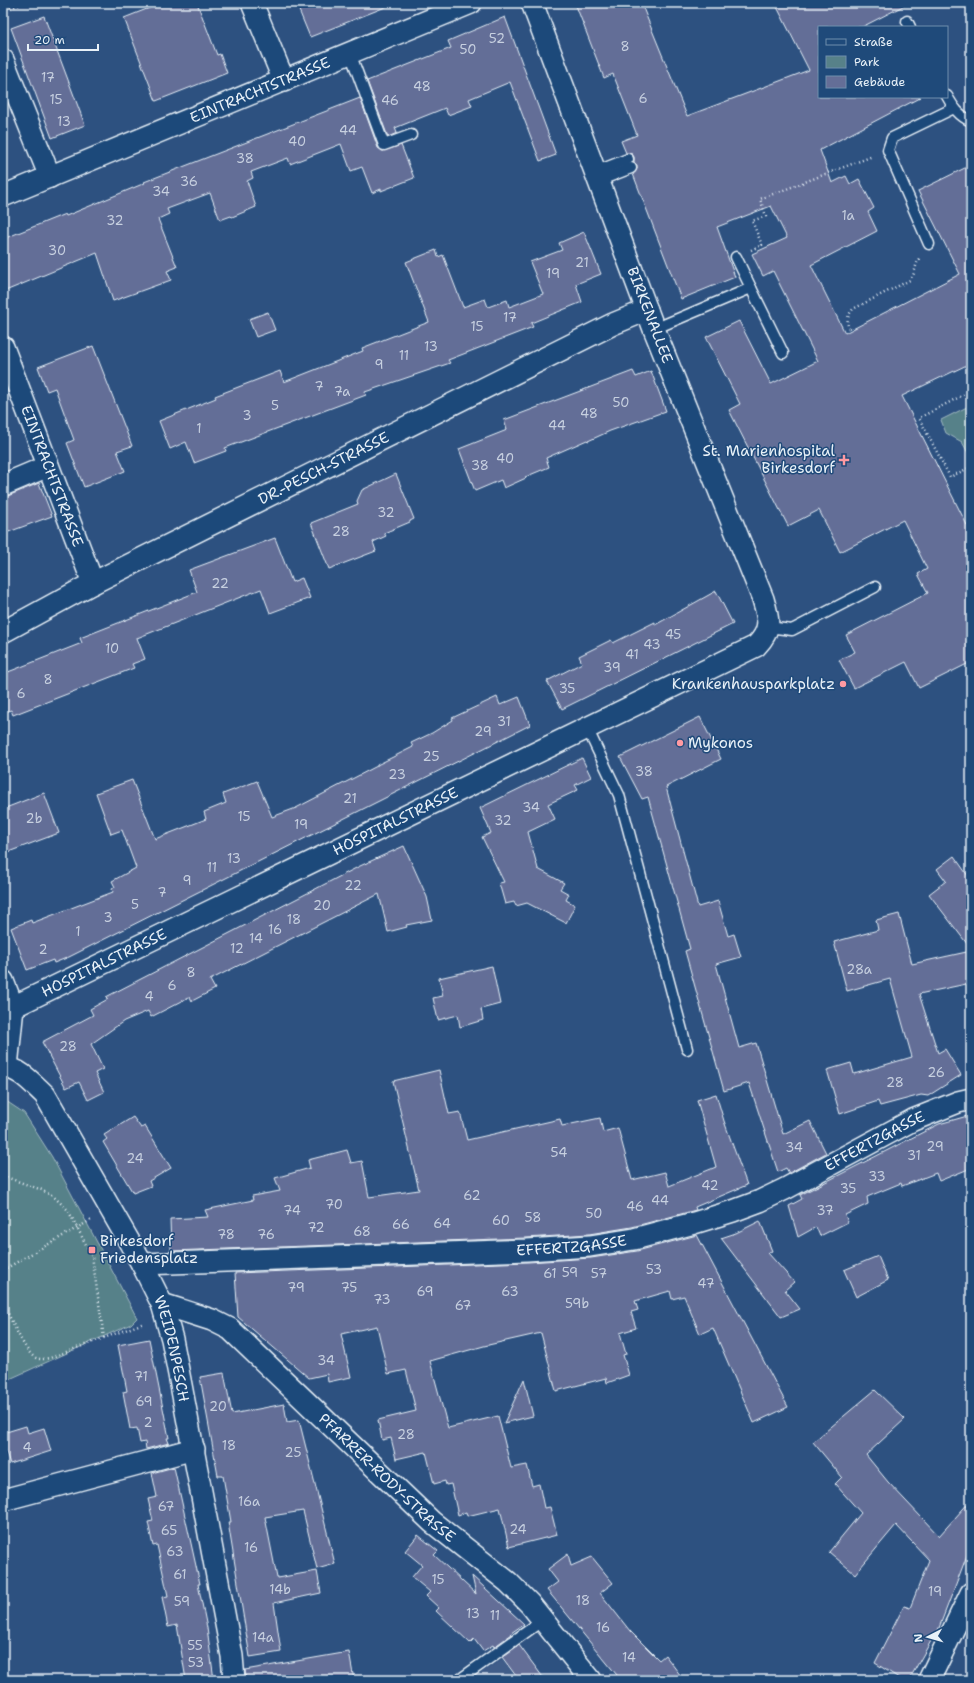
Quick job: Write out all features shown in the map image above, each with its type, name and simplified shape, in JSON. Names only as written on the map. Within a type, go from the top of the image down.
[{"type":"street","points":[[252,3],[284,80]]},
{"type":"street","name":"EINTRACHTSTRASSE","points":[[3,196],[471,3]]},
{"type":"street","name":"BIRKENALLEE","points":[[532,3],[654,329],[763,599],[768,613],[768,627]]},
{"type":"street","points":[[3,60],[50,177]]},
{"type":"street","name":"DR.-PESCH-STRASSE","points":[[3,632],[93,583],[613,324],[647,310]]},
{"type":"street","name":"EINTRACHTSTRASSE","points":[[4,352],[93,583]]},
{"type":"street","points":[[3,485],[48,466]]},
{"type":"street","name":"HOSPITALSTRASSE","points":[[13,1007],[756,646],[763,639],[768,627]]},
{"type":"street","points":[[3,980],[13,1007],[5,1067]]},
{"type":"street","name":"WEIDENPESCH","points":[[5,1067],[26,1077],[44,1094],[142,1264],[163,1310],[172,1339],[194,1449],[231,1649],[234,1680]]},
{"type":"street","name":"EFFERTZGASSE","points":[[142,1264],[527,1250],[590,1246],[634,1239],[694,1223],[760,1201],[913,1120],[958,1102],[971,1099]]},
{"type":"street","name":"PFARRER-RODY-STRASSE","points":[[163,1310],[212,1320],[230,1329],[432,1522],[508,1582],[543,1620],[591,1680]]},
{"type":"street","points":[[3,1500],[194,1449]]},
{"type":"street","points":[[929,1680],[971,1593]]},
{"type":"lane","points":[[350,53],[384,145],[411,135]]},
{"type":"lane","points":[[948,98],[954,108],[963,118],[971,121]]},
{"type":"lane","points":[[929,244],[888,150],[892,138],[954,108]]},
{"type":"lane","points":[[597,176],[630,164]]},
{"type":"lane","points":[[736,257],[783,353]]},
{"type":"lane","points":[[654,329],[751,288]]},
{"type":"lane","points":[[768,627],[792,630],[875,587]]},
{"type":"lane","points":[[587,728],[619,795],[687,1049]]},
{"type":"lane","points":[[459,1680],[543,1620]]},
{"type":"path","points":[[3,11],[24,3]]},
{"type":"path","points":[[736,257],[762,245],[752,221],[766,216],[760,199],[888,150]]},
{"type":"path","points":[[849,329],[847,323],[853,309],[910,280],[916,273],[916,262],[929,244]]},
{"type":"path","points":[[971,391],[919,418],[950,477],[971,467]]},
{"type":"path","points":[[3,1176],[42,1190],[54,1197],[68,1210],[92,1256],[104,1338]]},
{"type":"path","points":[[3,1270],[111,1209]]},
{"type":"path","points":[[3,1303],[22,1340],[33,1356],[40,1359],[50,1358],[104,1338],[163,1310]]},
{"type":"shaded area","points":[[502,1659],[518,1680],[471,1680]]},
{"type":"green space","points":[[971,405],[971,458],[962,442],[946,433],[941,420]]},
{"type":"green space","points":[[3,1099],[24,1113],[52,1157],[137,1318],[131,1324],[3,1382]]},
{"type":"building","points":[[162,3],[197,3],[217,55],[220,54],[227,73],[156,101],[124,18]]},
{"type":"building","points":[[296,3],[393,3],[393,4],[310,37]]},
{"type":"building","name":"St. Marienhospital Birkesdorf","points":[[575,3],[641,3],[687,116],[809,70],[775,3],[909,3],[864,26],[818,26],[818,98],[919,98],[820,150],[832,183],[846,176],[850,184],[859,179],[874,208],[868,212],[877,231],[811,265],[845,333],[960,274],[918,191],[971,165],[971,363],[902,396],[971,533],[971,662],[919,688],[906,662],[854,688],[839,660],[855,652],[846,635],[928,593],[918,574],[927,569],[903,520],[840,552],[819,510],[788,526],[729,410],[740,404],[706,337],[739,321],[771,384],[818,361],[773,271],[763,276],[752,254],[787,238],[771,206],[717,227],[735,277],[681,299],[633,174],[637,169],[637,165],[634,162],[634,157],[632,154],[626,153],[621,141],[637,135],[613,74],[604,78]]},
{"type":"building","points":[[44,16],[85,125],[52,138],[11,28]]},
{"type":"building","points":[[505,17],[556,155],[540,161],[510,82],[469,99],[472,106],[448,115],[445,108],[395,128],[397,133],[388,137],[367,81],[451,48],[448,41]]},
{"type":"building","points":[[360,98],[378,148],[383,151],[401,145],[414,178],[372,193],[362,167],[351,171],[341,144],[290,164],[288,158],[251,172],[253,178],[247,181],[256,207],[232,217],[231,216],[220,220],[210,193],[167,209],[169,214],[158,219],[177,267],[167,271],[171,280],[113,301],[97,253],[3,292],[3,239],[65,214],[66,216],[145,183],[144,182]]},
{"type":"building","points":[[584,232],[601,274],[576,284],[582,302],[531,323],[533,327],[448,360],[450,363],[365,392],[366,395],[225,448],[226,451],[194,463],[186,442],[170,449],[159,421],[216,398],[215,396],[280,371],[284,382],[363,351],[362,348],[429,322],[406,262],[436,250],[438,257],[443,255],[463,307],[485,299],[488,307],[507,300],[509,307],[543,294],[530,262],[562,250],[559,243]]},
{"type":"building","points":[[268,312],[275,330],[256,337],[249,319]]},
{"type":"building","points":[[93,346],[132,446],[117,451],[125,471],[84,487],[67,443],[74,440],[55,388],[47,391],[38,367]]},
{"type":"building","points":[[633,371],[636,377],[651,371],[666,411],[610,431],[588,441],[587,440],[546,458],[549,467],[504,488],[501,480],[475,491],[459,449],[507,430],[504,420]]},
{"type":"building","points":[[396,474],[414,519],[384,533],[386,536],[373,542],[376,551],[329,569],[311,523],[358,504],[357,501],[362,490]]},
{"type":"building","points":[[39,483],[52,516],[3,534],[3,498]]},
{"type":"building","points":[[275,538],[292,582],[302,578],[310,598],[270,613],[261,589],[137,638],[145,659],[132,664],[134,668],[13,715],[11,710],[3,713],[3,674],[82,643],[80,638],[197,592],[189,570]]},
{"type":"building","points":[[716,591],[733,624],[562,709],[547,681],[582,663],[579,656],[611,640],[613,643],[655,622],[655,625]]},
{"type":"building","points":[[497,697],[500,705],[519,697],[530,725],[69,957],[54,963],[53,960],[27,970],[11,928],[31,920],[32,923],[113,892],[112,889],[115,887],[112,881],[136,868],[122,830],[111,834],[96,793],[132,780],[155,839],[206,819],[204,812],[226,803],[223,794],[257,781],[272,817],[296,808],[413,747],[411,743],[432,733],[453,720],[452,718]]},
{"type":"building","points":[[700,717],[721,759],[666,787],[698,907],[718,901],[728,936],[734,934],[741,957],[716,964],[739,1048],[756,1043],[783,1134],[810,1121],[826,1153],[789,1173],[786,1168],[778,1172],[749,1083],[724,1091],[685,951],[690,949],[648,797],[642,799],[620,757]]},
{"type":"building","points":[[582,758],[591,777],[575,785],[578,790],[548,804],[555,819],[528,832],[538,869],[564,883],[560,889],[569,894],[566,900],[575,905],[566,923],[527,903],[516,906],[514,902],[505,904],[499,883],[504,882],[482,837],[491,833],[480,808]]},
{"type":"building","points":[[44,793],[59,833],[3,854],[3,809]]},
{"type":"building","points":[[404,846],[427,897],[432,920],[406,925],[407,927],[388,932],[379,894],[210,980],[215,989],[192,1001],[190,997],[151,1017],[148,1011],[124,1021],[91,1044],[103,1069],[95,1073],[104,1092],[88,1100],[79,1082],[66,1088],[42,1042],[93,1015],[90,1009],[108,999],[106,997],[360,866]]},
{"type":"building","points":[[954,856],[971,880],[971,949],[929,894],[946,881],[937,869]]},
{"type":"building","points":[[899,914],[912,964],[971,951],[971,983],[919,994],[938,1053],[945,1049],[961,1075],[928,1096],[921,1095],[880,1106],[878,1101],[840,1114],[827,1070],[851,1063],[854,1074],[912,1057],[890,979],[847,991],[834,942],[878,930],[876,920]]},
{"type":"building","points":[[492,966],[500,1004],[481,1009],[483,1020],[460,1027],[458,1015],[438,1020],[433,998],[443,996],[439,978]]},
{"type":"building","points":[[439,1070],[449,1114],[460,1112],[467,1140],[560,1119],[562,1126],[600,1118],[603,1132],[618,1128],[632,1180],[665,1172],[669,1186],[716,1167],[697,1100],[716,1094],[747,1185],[695,1207],[696,1210],[632,1227],[589,1234],[526,1238],[171,1251],[170,1219],[208,1217],[205,1210],[253,1200],[252,1196],[280,1191],[275,1178],[310,1168],[308,1160],[347,1150],[351,1163],[362,1161],[369,1197],[419,1190],[393,1081]]},
{"type":"building","points":[[971,1115],[971,1168],[939,1181],[936,1173],[902,1186],[901,1183],[867,1197],[868,1204],[845,1215],[848,1222],[820,1236],[816,1227],[798,1237],[789,1206],[802,1199],[800,1195],[939,1124]]},
{"type":"building","points":[[133,1117],[141,1128],[145,1126],[171,1168],[149,1181],[151,1186],[133,1193],[103,1142],[107,1139],[104,1135]]},
{"type":"building","points":[[760,1221],[772,1251],[768,1253],[794,1282],[785,1290],[800,1309],[781,1317],[721,1238],[736,1233]]},
{"type":"building","points":[[697,1235],[788,1407],[754,1423],[713,1328],[700,1334],[684,1296],[672,1299],[670,1291],[635,1301],[638,1310],[631,1312],[636,1328],[620,1333],[626,1354],[623,1355],[629,1375],[607,1383],[606,1378],[556,1391],[541,1333],[484,1346],[430,1361],[448,1428],[498,1416],[511,1468],[527,1465],[532,1486],[539,1484],[544,1508],[550,1507],[557,1535],[509,1547],[500,1508],[467,1516],[466,1512],[458,1515],[451,1484],[446,1485],[445,1481],[434,1484],[426,1452],[396,1459],[391,1438],[382,1440],[378,1420],[416,1411],[406,1370],[388,1374],[377,1326],[341,1334],[351,1377],[328,1382],[327,1374],[309,1378],[238,1317],[235,1273],[528,1262],[591,1258],[637,1251]]},
{"type":"building","points":[[878,1256],[888,1280],[856,1297],[844,1270]]},
{"type":"building","points":[[149,1339],[169,1443],[146,1449],[145,1442],[140,1443],[137,1428],[130,1429],[123,1392],[127,1391],[118,1345]]},
{"type":"building","points":[[224,1373],[232,1414],[284,1404],[287,1422],[299,1420],[335,1564],[317,1569],[303,1511],[265,1517],[277,1578],[317,1571],[321,1593],[274,1603],[281,1652],[250,1657],[228,1522],[231,1522],[223,1476],[218,1476],[200,1377]]},
{"type":"building","points":[[524,1379],[533,1416],[504,1423]]},
{"type":"building","points":[[875,1390],[905,1419],[866,1455],[888,1482],[939,1536],[971,1500],[971,1545],[937,1633],[936,1632],[909,1680],[902,1680],[875,1663],[904,1606],[910,1608],[929,1560],[896,1525],[855,1574],[829,1552],[861,1513],[835,1484],[842,1477],[813,1442]]},
{"type":"building","points":[[26,1426],[28,1433],[44,1428],[51,1451],[10,1464],[3,1443],[3,1433]]},
{"type":"building","points":[[174,1467],[200,1584],[198,1584],[207,1628],[214,1680],[186,1680],[177,1625],[168,1627],[162,1597],[168,1596],[157,1545],[153,1546],[148,1522],[153,1521],[148,1499],[157,1497],[152,1473]]},
{"type":"building","points":[[418,1535],[438,1551],[434,1555],[476,1594],[472,1576],[524,1624],[494,1647],[493,1645],[483,1651],[474,1639],[470,1643],[436,1611],[439,1608],[426,1596],[430,1592],[412,1577],[422,1565],[405,1551]]},
{"type":"building","points":[[568,1554],[571,1566],[592,1557],[613,1583],[600,1593],[630,1631],[659,1660],[665,1655],[684,1680],[621,1680],[547,1590],[558,1582],[548,1569]]},
{"type":"building","points":[[519,1645],[545,1680],[519,1680],[502,1657]]},
{"type":"building","points":[[349,1652],[354,1680],[246,1680],[245,1670]]},
{"type":"place","name":"St. Marienhospital Birkesdorf","points":[[844,460]]},
{"type":"place","name":"Krankenhausparkplatz","points":[[843,684]]},
{"type":"place","name":"Mykonos","points":[[680,743]]},
{"type":"place","name":"Birkesdorf Friedensplatz","points":[[92,1250]]}]
